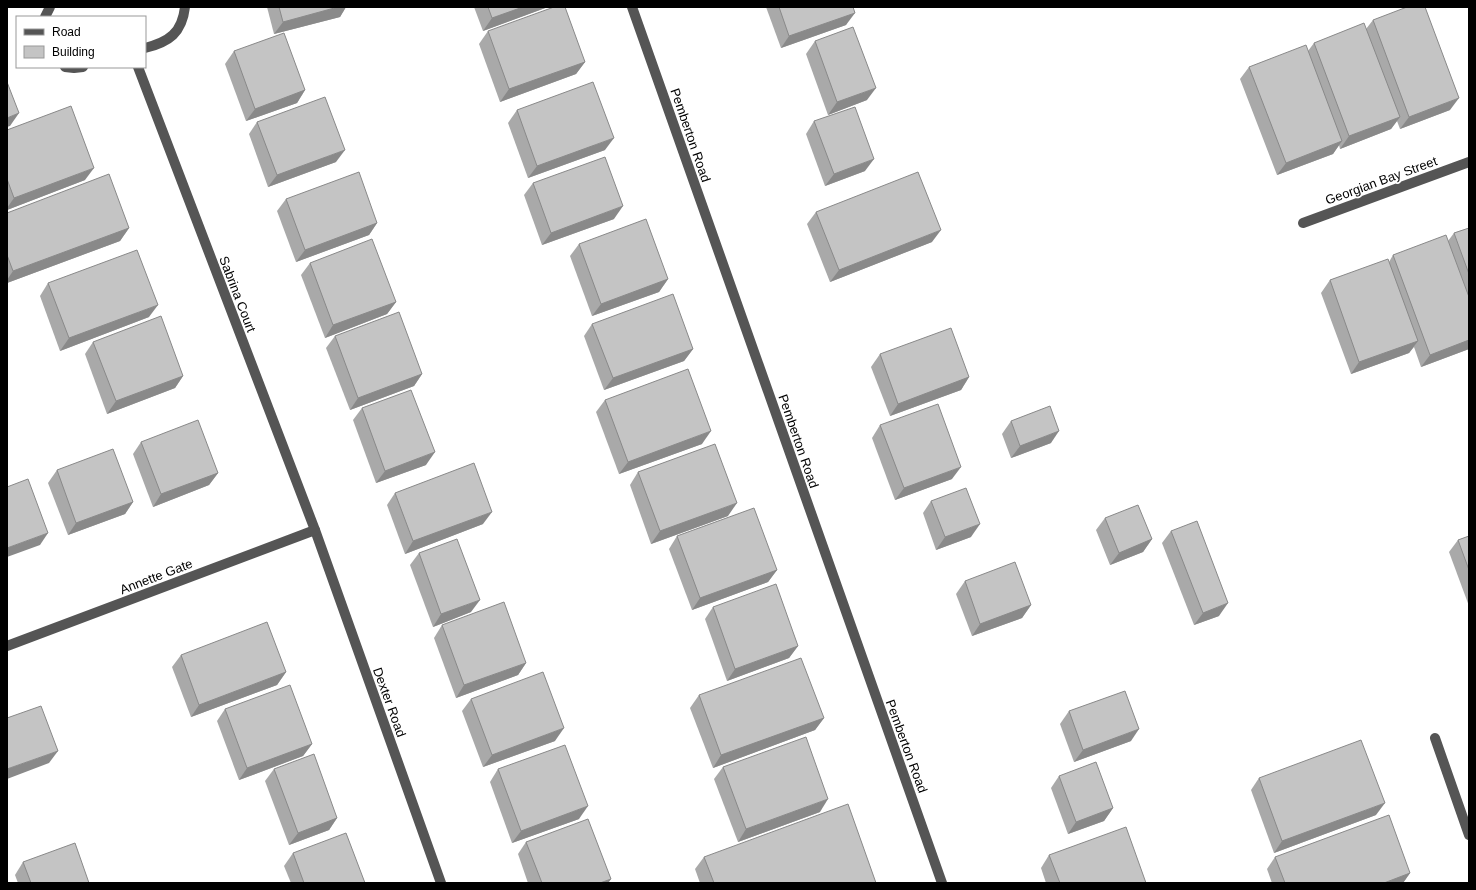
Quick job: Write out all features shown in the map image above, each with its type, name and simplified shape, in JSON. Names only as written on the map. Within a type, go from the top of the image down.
[{"type":"street","points":[[46,16],[50,7]]},
{"type":"street","points":[[146,48],[168,40],[178,30],[184,18],[185,7]]},
{"type":"street","name":"Pemberton Road","points":[[632,7],[942,883]]},
{"type":"street","name":"Sabrina Court","points":[[138,68],[315,530]]},
{"type":"street","name":"Georgian Bay Street","points":[[1303,223],[1469,162]]},
{"type":"street","name":"Annette Gate","points":[[7,646],[315,530]]},
{"type":"street","name":"Dexter Road","points":[[315,530],[441,883]]},
{"type":"street","points":[[1435,738],[1469,834]]},
{"type":"building","points":[[279,7],[338,7],[283,22]]},
{"type":"building","points":[[488,7],[523,7],[492,18]]},
{"type":"building","points":[[554,7],[565,7],[585,62],[509,89],[488,31]]},
{"type":"building","points":[[779,7],[853,7],[855,13],[789,36]]},
{"type":"building","points":[[1407,7],[1425,7],[1459,98],[1409,117],[1373,20]]},
{"type":"building","points":[[1364,23],[1400,117],[1349,136],[1314,43]]},
{"type":"building","points":[[853,27],[876,88],[837,102],[815,41]]},
{"type":"building","points":[[284,33],[305,90],[255,109],[234,51]]},
{"type":"building","points":[[1306,45],[1342,141],[1286,163],[1249,67]]},
{"type":"building","points":[[7,82],[19,113],[7,118]]},
{"type":"building","points":[[593,82],[614,138],[537,166],[517,110]]},
{"type":"building","points":[[325,97],[345,150],[277,175],[257,122]]},
{"type":"building","points":[[71,106],[94,168],[14,198],[7,179],[7,130]]},
{"type":"building","points":[[855,107],[874,159],[834,174],[814,121]]},
{"type":"building","points":[[605,157],[623,206],[551,233],[533,183]]},
{"type":"building","points":[[359,172],[377,223],[305,250],[286,199]]},
{"type":"building","points":[[918,172],[941,230],[839,270],[816,212]]},
{"type":"building","points":[[109,174],[129,228],[13,271],[7,255],[7,213]]},
{"type":"building","points":[[646,219],[668,279],[601,304],[579,244]]},
{"type":"building","points":[[1469,228],[1469,274],[1454,233]]},
{"type":"building","points":[[1446,235],[1469,297],[1469,340],[1430,355],[1393,255]]},
{"type":"building","points":[[372,239],[396,302],[333,325],[310,263]]},
{"type":"building","points":[[137,250],[158,305],[69,338],[48,283]]},
{"type":"building","points":[[1388,259],[1418,341],[1359,362],[1330,280]]},
{"type":"building","points":[[673,294],[693,349],[613,378],[592,324]]},
{"type":"building","points":[[399,312],[422,374],[358,398],[335,336]]},
{"type":"building","points":[[161,316],[183,376],[116,401],[93,342]]},
{"type":"building","points":[[951,328],[969,377],[898,404],[880,354]]},
{"type":"building","points":[[688,369],[711,431],[628,462],[605,400]]},
{"type":"building","points":[[411,390],[435,452],[385,471],[362,408]]},
{"type":"building","points":[[938,404],[961,467],[904,488],[880,425]]},
{"type":"building","points":[[1050,406],[1059,431],[1020,446],[1011,421]]},
{"type":"building","points":[[198,420],[218,473],[161,494],[141,442]]},
{"type":"building","points":[[715,444],[737,503],[660,531],[638,472]]},
{"type":"building","points":[[113,449],[133,502],[76,523],[57,470]]},
{"type":"building","points":[[474,463],[492,512],[413,541],[395,493]]},
{"type":"building","points":[[28,479],[48,533],[7,548],[7,487]]},
{"type":"building","points":[[966,488],[980,524],[945,537],[931,501]]},
{"type":"building","points":[[1138,505],[1152,539],[1119,553],[1105,518]]},
{"type":"building","points":[[754,508],[777,570],[700,598],[677,536]]},
{"type":"building","points":[[1197,521],[1228,603],[1203,613],[1171,531]]},
{"type":"building","points":[[1469,536],[1469,570],[1458,540]]},
{"type":"building","points":[[457,539],[480,600],[441,614],[419,553]]},
{"type":"building","points":[[1015,562],[1031,605],[980,624],[965,581]]},
{"type":"building","points":[[776,584],[798,646],[735,669],[713,607]]},
{"type":"building","points":[[504,602],[526,663],[464,685],[442,625]]},
{"type":"building","points":[[267,622],[286,672],[199,705],[181,655]]},
{"type":"building","points":[[801,658],[824,718],[721,755],[699,695]]},
{"type":"building","points":[[543,672],[564,728],[492,755],[471,699]]},
{"type":"building","points":[[290,685],[312,744],[247,768],[225,709]]},
{"type":"building","points":[[1125,691],[1139,729],[1083,750],[1069,711]]},
{"type":"building","points":[[41,706],[58,751],[7,769],[7,718]]},
{"type":"building","points":[[806,737],[828,799],[746,829],[723,767]]},
{"type":"building","points":[[1361,740],[1385,803],[1282,841],[1259,778]]},
{"type":"building","points":[[565,745],[588,806],[521,831],[498,769]]},
{"type":"building","points":[[314,754],[337,818],[298,833],[274,769]]},
{"type":"building","points":[[1096,762],[1113,808],[1076,822],[1059,776]]},
{"type":"building","points":[[848,804],[876,883],[714,883],[704,857]]},
{"type":"building","points":[[1389,815],[1410,873],[1384,883],[1285,883],[1275,857]]},
{"type":"building","points":[[588,819],[611,879],[600,883],[542,883],[526,842]]},
{"type":"building","points":[[1126,827],[1146,883],[1060,883],[1049,855]]},
{"type":"building","points":[[346,833],[365,883],[304,883],[293,853]]},
{"type":"building","points":[[75,843],[89,883],[31,883],[23,862]]}]
